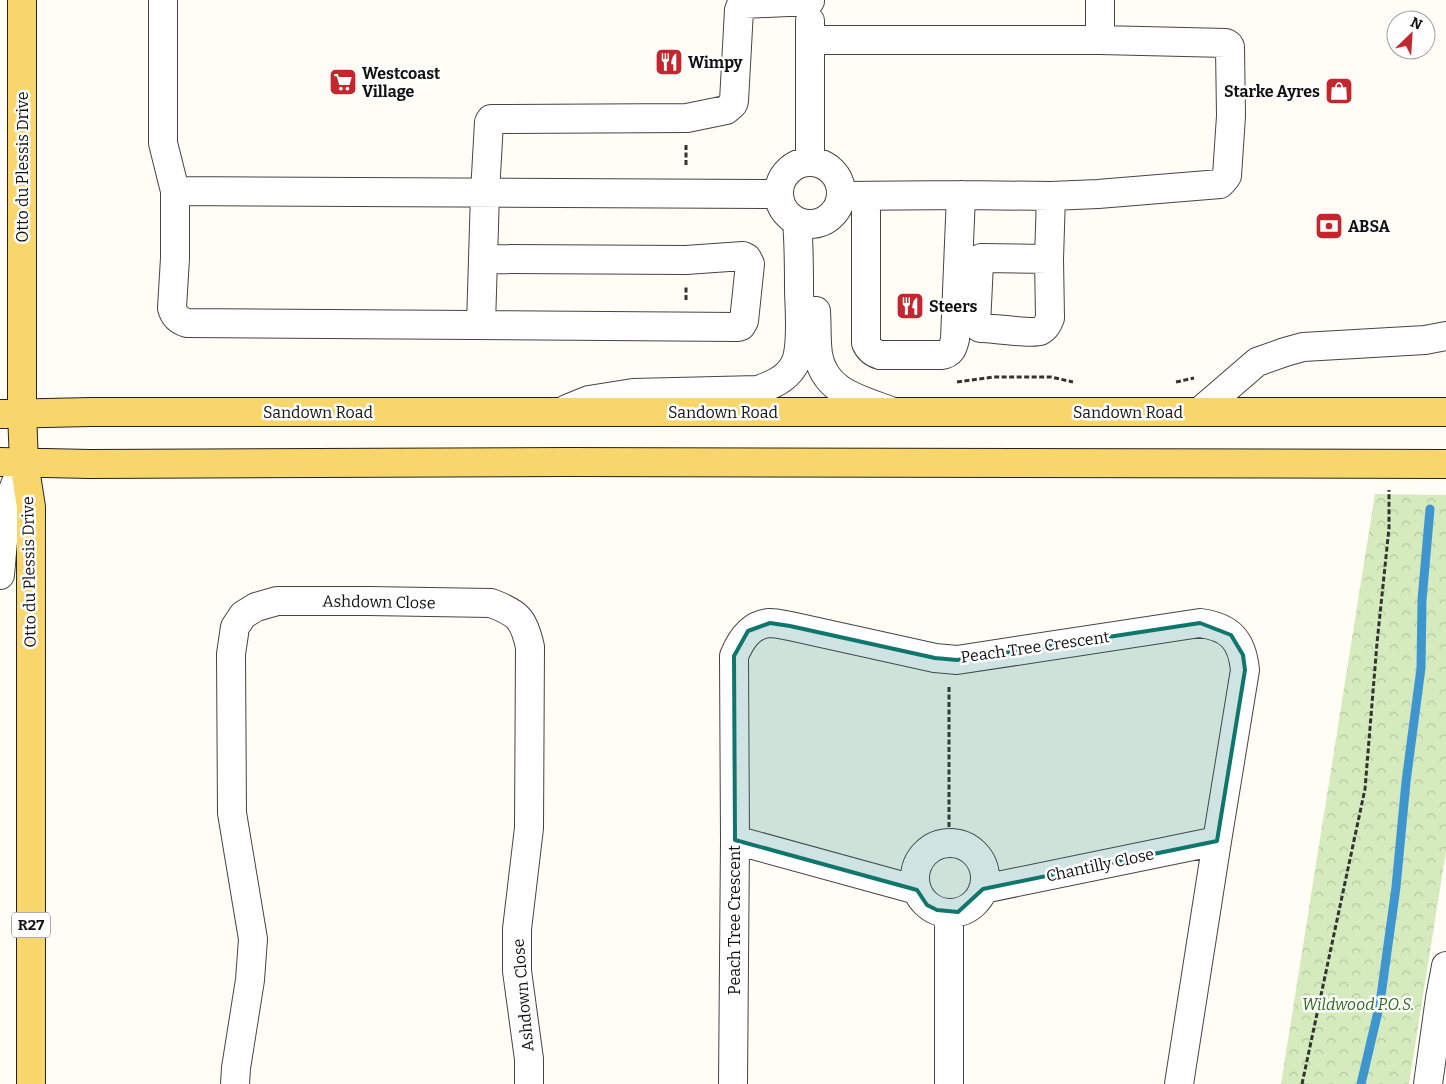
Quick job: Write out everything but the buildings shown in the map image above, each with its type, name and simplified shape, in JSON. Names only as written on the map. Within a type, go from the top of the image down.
[{"type":"main road","name":"Otto du Plessis Drive","points":[[22,0],[11,414],[12,462],[31,506],[31,1084]]},
{"type":"main road","name":"Sandown Road","points":[[11,414],[91,412],[1446,412]]},
{"type":"main road","points":[[12,462],[90,464],[636,462],[1446,464]]},
{"type":"street","points":[[163,0],[163,143],[175,191],[175,258],[172,308],[174,315],[184,322],[738,327],[743,324],[750,264],[747,258],[740,256],[686,260],[483,259]]},
{"type":"street","points":[[1100,0],[1100,40]]},
{"type":"street","points":[[481,325],[485,193],[489,122],[492,119],[687,118],[726,110],[734,101],[739,10],[741,5],[810,1],[810,162]]},
{"type":"street","points":[[810,40],[1100,40],[1229,44],[1231,50],[1227,176],[1223,182],[1218,184],[1050,196],[961,194],[854,196],[821,222],[806,223],[786,214],[779,201],[778,194],[780,182],[787,171],[798,164],[810,162],[823,164],[833,172],[839,183],[854,196],[866,343],[870,350],[880,355],[941,355],[952,350],[955,339],[961,194]]},
{"type":"street","points":[[175,191],[778,194]]},
{"type":"street","points":[[1049,259],[981,258],[979,263],[977,326],[980,328],[1036,332],[1047,325],[1050,318],[1050,196]]},
{"type":"street","points":[[561,412],[588,400],[633,393],[758,390],[784,378],[796,361],[800,338],[806,223]]},
{"type":"street","points":[[806,223],[818,354],[822,370],[837,388],[855,398],[893,412]]},
{"type":"street","points":[[1198,412],[1257,362],[1285,352],[1303,347],[1425,340],[1446,336]]},
{"type":"street","points":[[0,575],[12,462]]},
{"type":"street","name":"Ashdown Close","points":[[235,1084],[250,980],[253,939],[232,813],[231,654],[235,628],[243,614],[256,607],[277,602],[368,601],[491,604],[509,610],[517,616],[527,633],[530,647],[529,828],[517,929],[517,970],[529,1059],[529,1084]]},
{"type":"street","name":"Peach Tree Crescent","points":[[733,1084],[734,656],[739,644],[748,631],[770,623],[935,658],[957,660],[1200,622],[1211,624],[1231,635],[1239,645],[1243,655],[1245,670],[1179,1084]]},
{"type":"street","points":[[735,840],[917,890]]},
{"type":"street","name":"Chantilly Close","points":[[983,889],[1217,841]]},
{"type":"street","points":[[949,843],[963,845],[971,850],[978,857],[985,875],[983,889],[975,902],[968,908],[949,913],[927,905],[917,890],[914,876],[920,858],[926,851],[934,846],[949,843]]},
{"type":"street","points":[[948,1084],[949,913]]},
{"type":"street","points":[[1428,1084],[1443,998],[1446,966]]},
{"type":"path","points":[[1302,1084],[1365,788],[1389,528],[1389,490]]},
{"type":"path","points":[[948,659],[949,843]]},
{"type":"highlighted area","points":[[770,623],[935,658],[957,660],[1200,623],[1231,635],[1243,655],[1245,670],[1217,841],[983,889],[958,912],[937,910],[927,905],[917,890],[735,840],[734,656],[748,631]]},
{"type":"green space","name":"Wildwood P.O.S.","points":[[1375,494],[1446,495],[1446,851],[1409,1084],[1281,1084]]},
{"type":"waterway","points":[[1361,1084],[1380,1003],[1396,887],[1406,782],[1421,668],[1422,600],[1430,509]]},
{"type":"place","name":"Wimpy","points":[[669,62]]},
{"type":"place","name":"Westcoast Village","points":[[343,82]]},
{"type":"place","name":"Starke Ayres","points":[[1339,91]]},
{"type":"place","name":"ABSA","points":[[1329,226]]},
{"type":"place","name":"Steers","points":[[910,306]]}]
